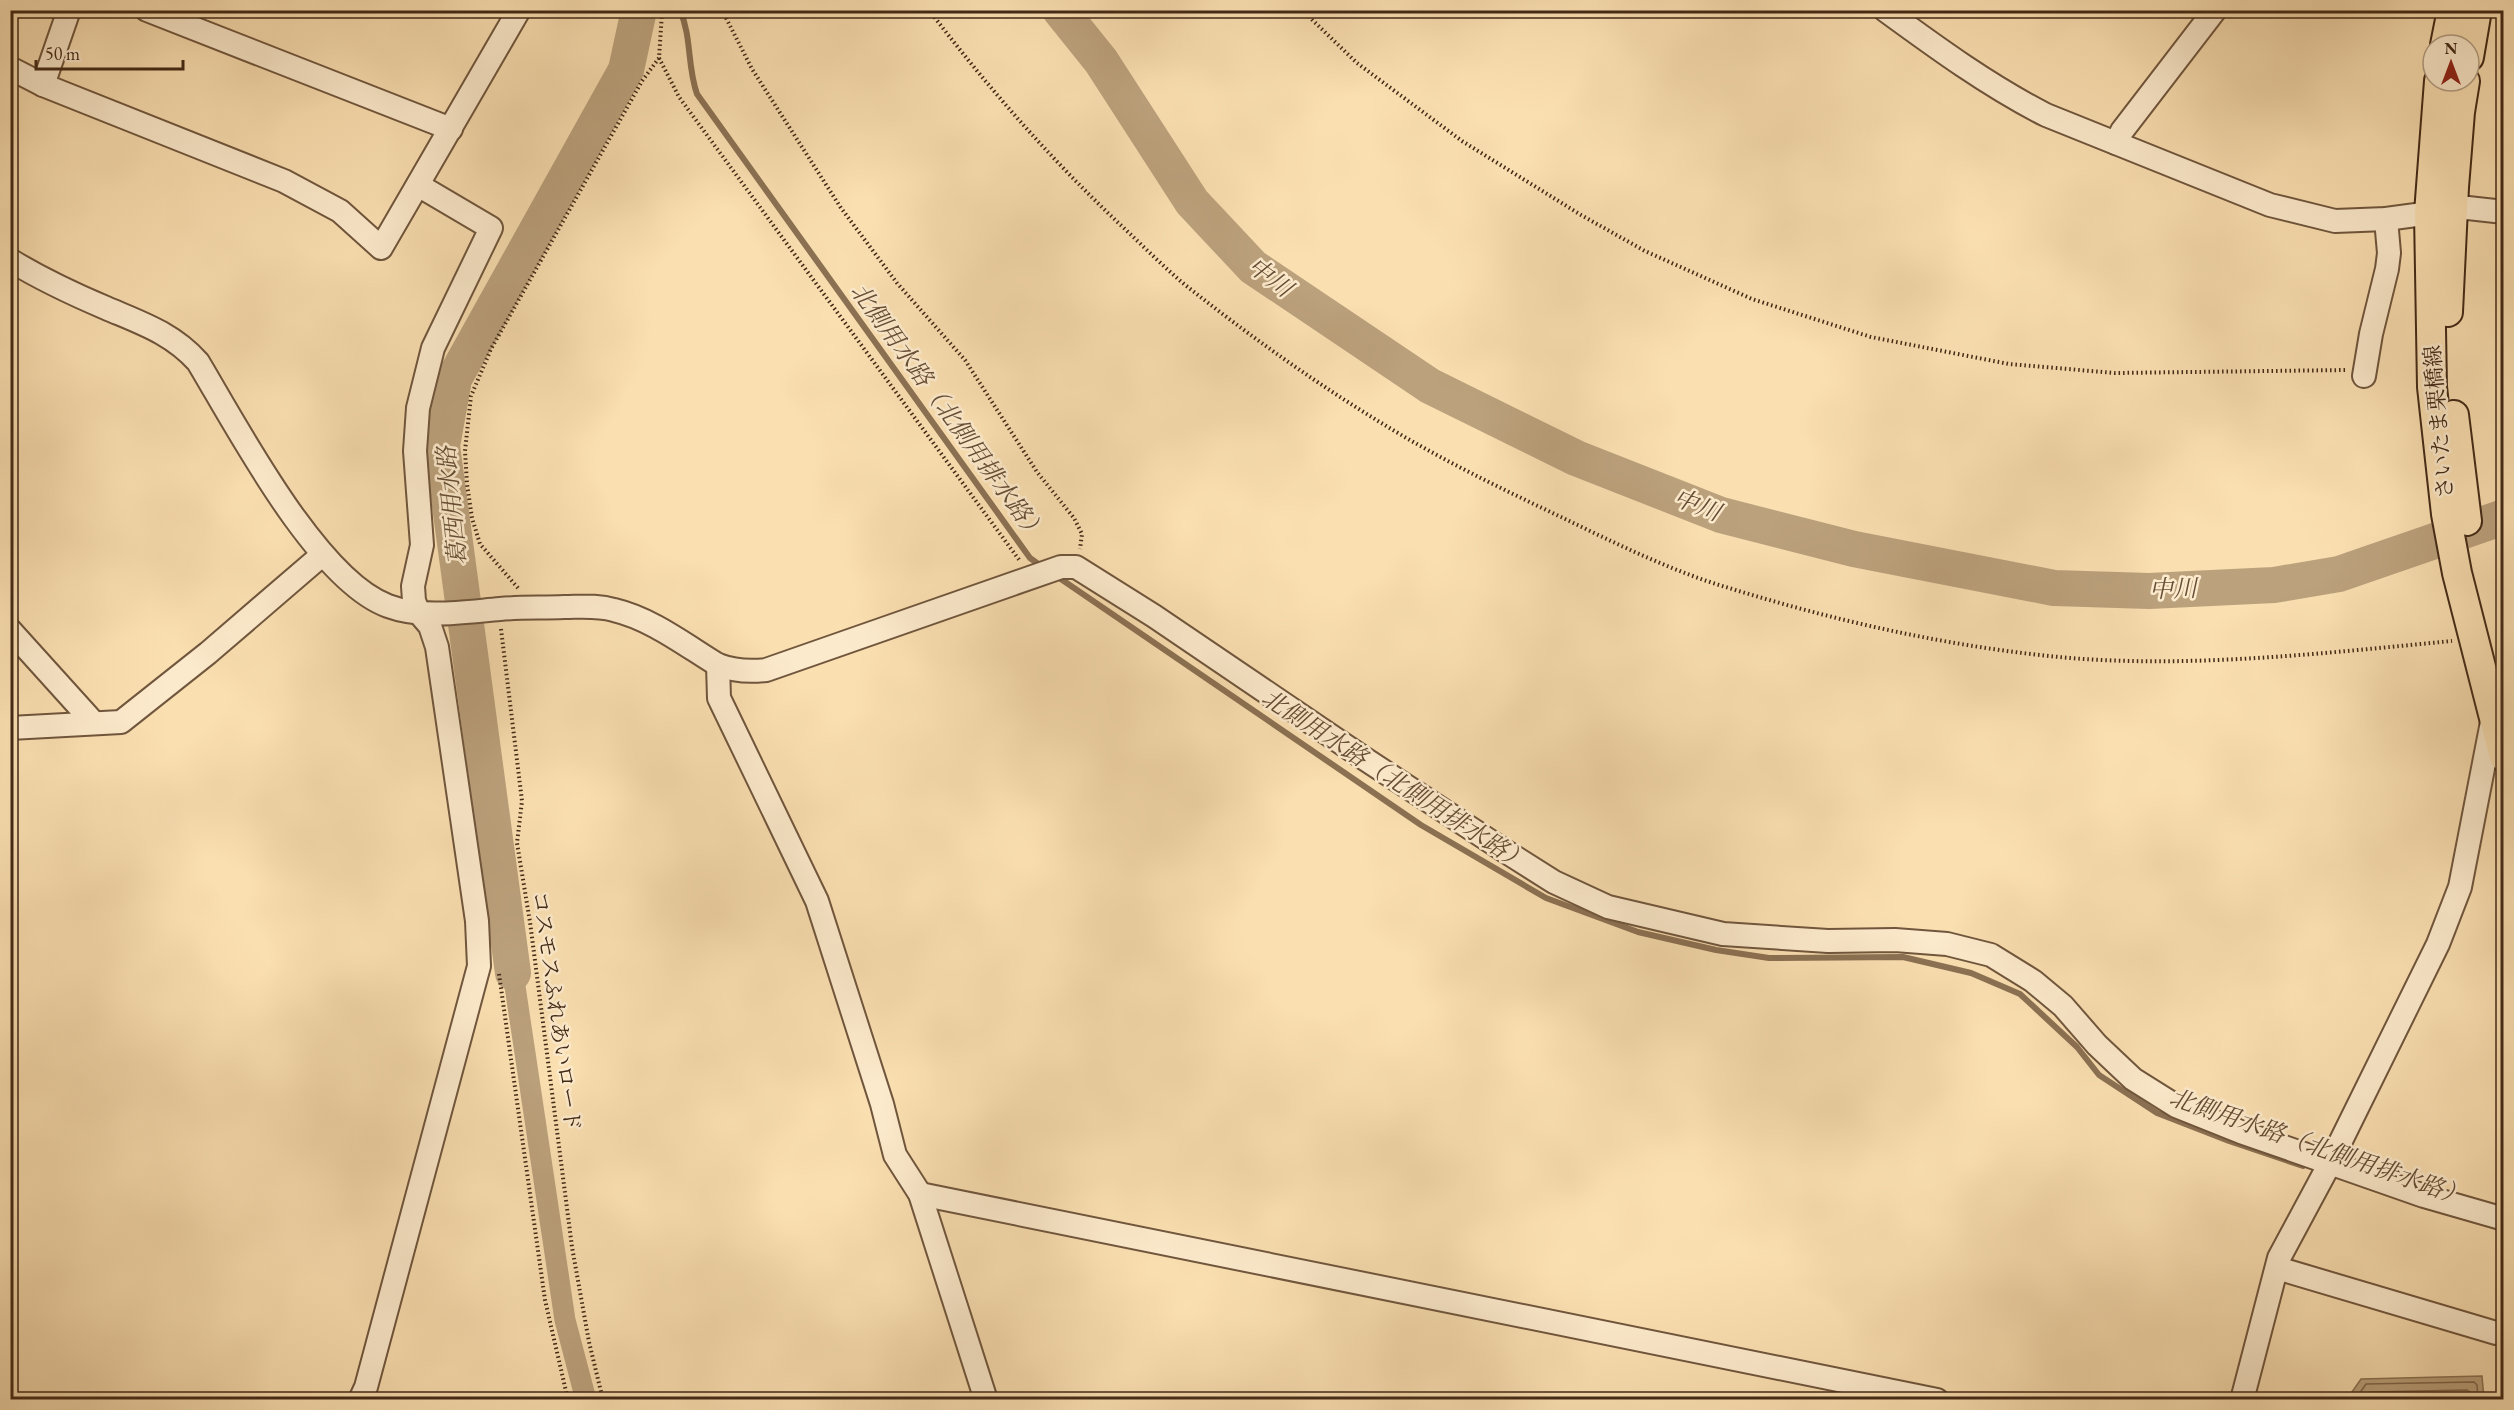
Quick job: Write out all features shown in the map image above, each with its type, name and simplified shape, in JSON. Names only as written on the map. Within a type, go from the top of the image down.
[{"type":"main road","points":[[2447,33],[2452,10]]},
{"type":"main road","points":[[2473,33],[2477,10]]},
{"type":"main road","name":"さいたま栗橋線","points":[[2439,93],[2441,212],[2448,297],[2451,387],[2451,469],[2474,567],[2473,638],[2498,709],[2504,757]]},
{"type":"main road","name":"さいたま栗橋線","points":[[2441,212],[2463,93]]},
{"type":"main road","name":"さいたま栗橋線","points":[[2473,601],[2504,687]]},
{"type":"street","points":[[43,86],[69,10]]},
{"type":"street","points":[[147,10],[451,129]]},
{"type":"street","points":[[10,68],[43,86],[284,181],[340,211],[381,248],[519,10]]},
{"type":"street","points":[[2116,143],[2122,131],[2215,10]]},
{"type":"street","points":[[1890,12],[1977,76],[2014,99],[2270,205],[2335,221],[2386,219],[2468,208],[2504,212]]},
{"type":"street","points":[[360,1400],[366,1387],[393,1289],[479,966],[477,921],[437,647],[430,626],[418,613],[414,601],[414,586],[423,545],[415,451],[418,408],[433,348],[491,228],[418,185]]},
{"type":"street","points":[[2364,372],[2387,269],[2389,253],[2386,219]]},
{"type":"street","points":[[10,260],[52,285],[159,331],[185,348],[198,362],[260,467],[322,555],[357,588],[386,606],[418,613],[495,618],[524,608],[593,606],[614,610],[656,627],[717,665],[740,670],[766,670],[1068,567],[1154,616],[1365,759],[1554,882],[1608,907],[1723,934],[1828,941],[1895,940],[1947,944],[1991,955],[2033,981],[2063,1006],[2097,1045],[2133,1079],[2176,1106],[2329,1164],[2424,1196],[2504,1219]]},
{"type":"street","points":[[10,728],[121,722],[208,653],[322,555]]},
{"type":"street","points":[[10,630],[94,723]]},
{"type":"street","points":[[717,665],[718,698],[817,901],[896,1155],[920,1194],[986,1400]]},
{"type":"street","points":[[2242,1400],[2279,1258],[2329,1164],[2438,944],[2460,887],[2498,709]]},
{"type":"street","points":[[920,1194],[1937,1400]]},
{"type":"street","points":[[2277,1268],[2496,1333]]},
{"type":"path","points":[[722,10],[752,69],[841,208],[897,283],[965,360],[1037,472],[1074,518],[1082,534],[1068,567]]},
{"type":"path","points":[[929,10],[980,77],[1033,137],[1102,208],[1181,281],[1284,359],[1383,424],[1478,477],[1622,547],[1725,587],[1804,609],[1945,642],[2069,658],[2184,662],[2277,657],[2473,638]]},
{"type":"path","points":[[1302,10],[1357,63],[1462,141],[1581,215],[1646,251],[1752,298],[1871,337],[2009,363],[2115,373],[2364,372]]},
{"type":"path","points":[[662,13],[659,58],[679,97],[1035,577]]},
{"type":"path","points":[[524,608],[522,596],[516,585],[484,551],[472,518],[465,451],[471,396],[496,340],[642,81],[659,58]]},
{"type":"path","name":"コスモスふれあいロード","points":[[495,618],[522,801],[517,843],[530,922],[572,1247],[589,1342],[603,1400]]},
{"type":"path","points":[[498,964],[545,1300],[568,1400]]},
{"type":"water","points":[[2482,1376],[2484,1399],[2347,1399],[2361,1379]]},
{"type":"waterway","name":"葛西用水路","points":[[513,973],[442,446],[454,379],[626,70],[639,10]]},
{"type":"waterway","name":"北側用水路（北側用排水路）","points":[[680,10],[684,20],[697,94],[1030,558],[1044,568]]},
{"type":"waterway","name":"中川","points":[[1060,10],[1101,61],[1192,202],[1253,267],[1430,386],[1576,458],[1721,515],[1854,549],[2054,588],[2149,591],[2274,585],[2339,574],[2504,517]]},
{"type":"waterway","name":"北側用水路（北側用排水路）","points":[[1055,575],[1421,825],[1546,898],[1638,932],[1716,950],[1769,958],[1903,957],[1971,973],[2020,994],[2077,1047],[2099,1075],[2157,1113],[2303,1166]]},
{"type":"waterway","points":[[513,973],[565,1320],[586,1400]]}]
